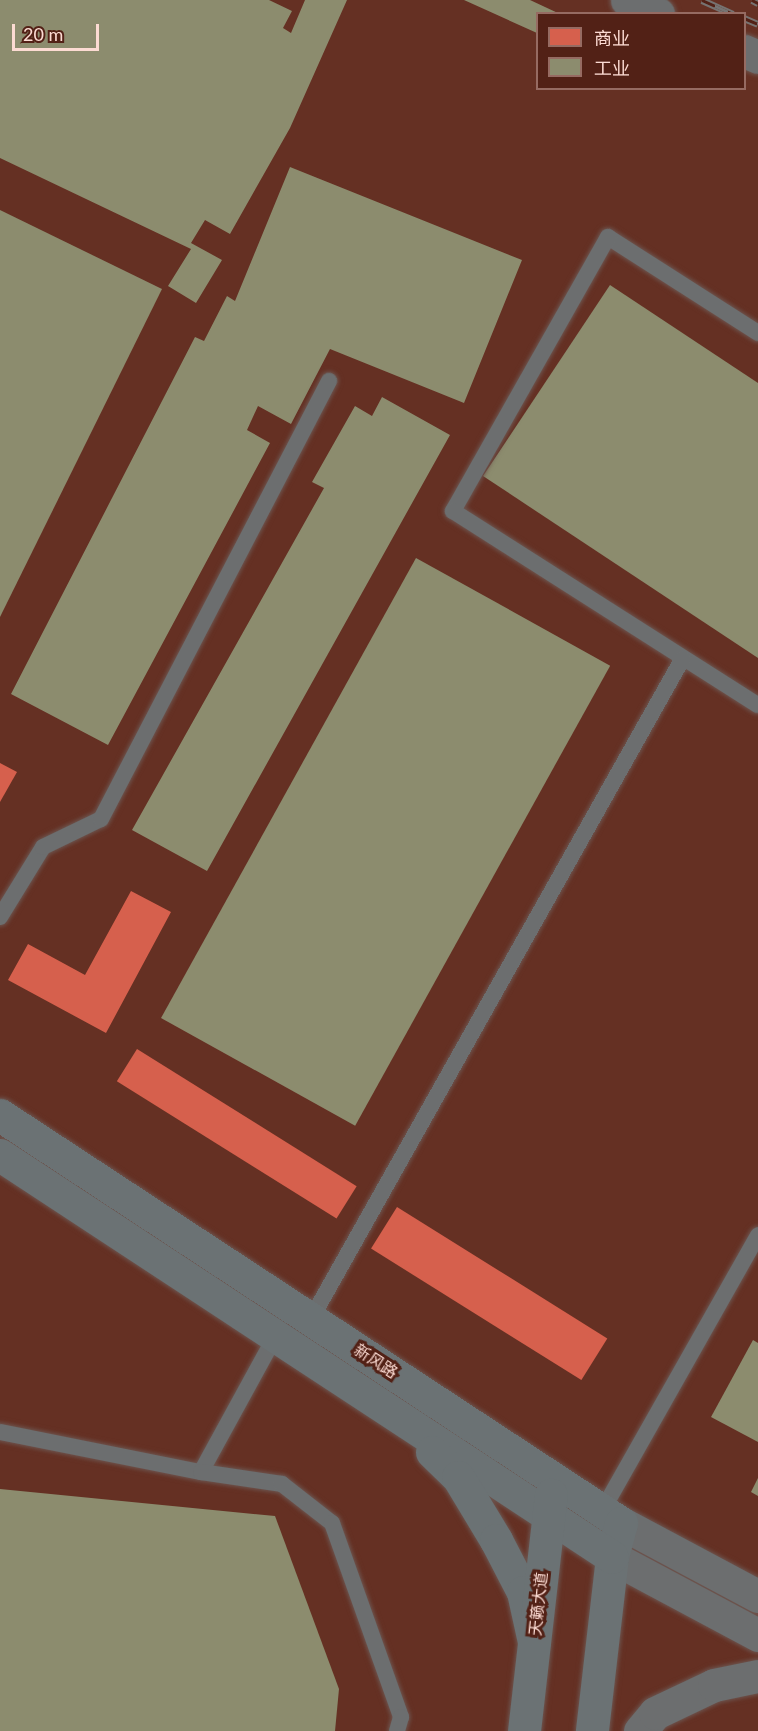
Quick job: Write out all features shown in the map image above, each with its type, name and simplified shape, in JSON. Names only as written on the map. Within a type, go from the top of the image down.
[{"type":"main road","name":"新风路","points":[[0,1115],[612,1517]]},
{"type":"main road","name":"新风路","points":[[0,1155],[612,1557]]},
{"type":"main road","points":[[383,1406],[458,1477],[523,1592],[534,1642]]},
{"type":"main road","name":"天籁大道","points":[[524,1731],[553,1478]]},
{"type":"main road","points":[[592,1731],[612,1557],[612,1517]]},
{"type":"street","points":[[627,0],[654,12]]},
{"type":"street","name":"新风路","points":[[612,1517],[758,1596]]},
{"type":"street","name":"新风路","points":[[612,1557],[758,1635]]},
{"type":"street","points":[[640,1731],[654,1713],[714,1685],[758,1676]]},
{"type":"lane","points":[[758,333],[608,237],[453,512],[758,705]]},
{"type":"lane","points":[[0,917],[43,847],[101,819],[329,381]]},
{"type":"lane","points":[[311,1319],[683,658]]},
{"type":"lane","points":[[612,1517],[758,1235]]},
{"type":"lane","points":[[201,1472],[276,1335]]},
{"type":"lane","points":[[0,1432],[201,1472],[282,1485],[332,1523],[401,1717],[397,1731]]},
{"type":"shaded area","points":[[0,0],[758,0],[758,1731],[0,1731]]},
{"type":"building: 商业","points":[[0,763],[17,772],[0,802]]},
{"type":"building: 商业","points":[[131,891],[171,912],[106,1033],[8,980],[28,944],[85,975]]},
{"type":"building: 商业","points":[[137,1049],[357,1186],[337,1218],[117,1081]]},
{"type":"building: 商业","points":[[397,1207],[607,1338],[581,1380],[371,1249]]},
{"type":"building: 工业","points":[[0,0],[269,0],[292,11],[283,28],[291,33],[305,0],[347,0],[290,128],[230,234],[205,220],[191,243],[222,260],[196,303],[168,286],[191,249],[0,158]]},
{"type":"building: 工业","points":[[464,0],[530,0],[556,12],[536,12],[536,33]]},
{"type":"building: 工业","points":[[290,167],[522,260],[464,403],[330,349],[291,424],[258,406],[247,430],[270,443],[108,745],[11,694],[195,337],[204,341],[227,296],[235,301]]},
{"type":"building: 工业","points":[[0,210],[162,289],[0,617]]},
{"type":"building: 工业","points":[[610,285],[758,383],[758,658],[483,476]]},
{"type":"building: 工业","points":[[382,397],[450,435],[207,871],[132,830],[324,488],[312,482],[355,406],[372,416]]},
{"type":"building: 工业","points":[[416,558],[610,666],[355,1126],[161,1018]]},
{"type":"building: 工业","points":[[753,1340],[758,1343],[758,1442],[711,1417]]},
{"type":"building: 工业","points":[[758,1478],[758,1496],[751,1492]]},
{"type":"building: 工业","points":[[0,1489],[275,1516],[339,1689],[335,1731],[0,1731]]},
{"type":"railway","points":[[702,0],[729,12]]},
{"type":"railway","points":[[752,0],[758,3]]},
{"type":"railway","points":[[746,19],[758,24]]}]
